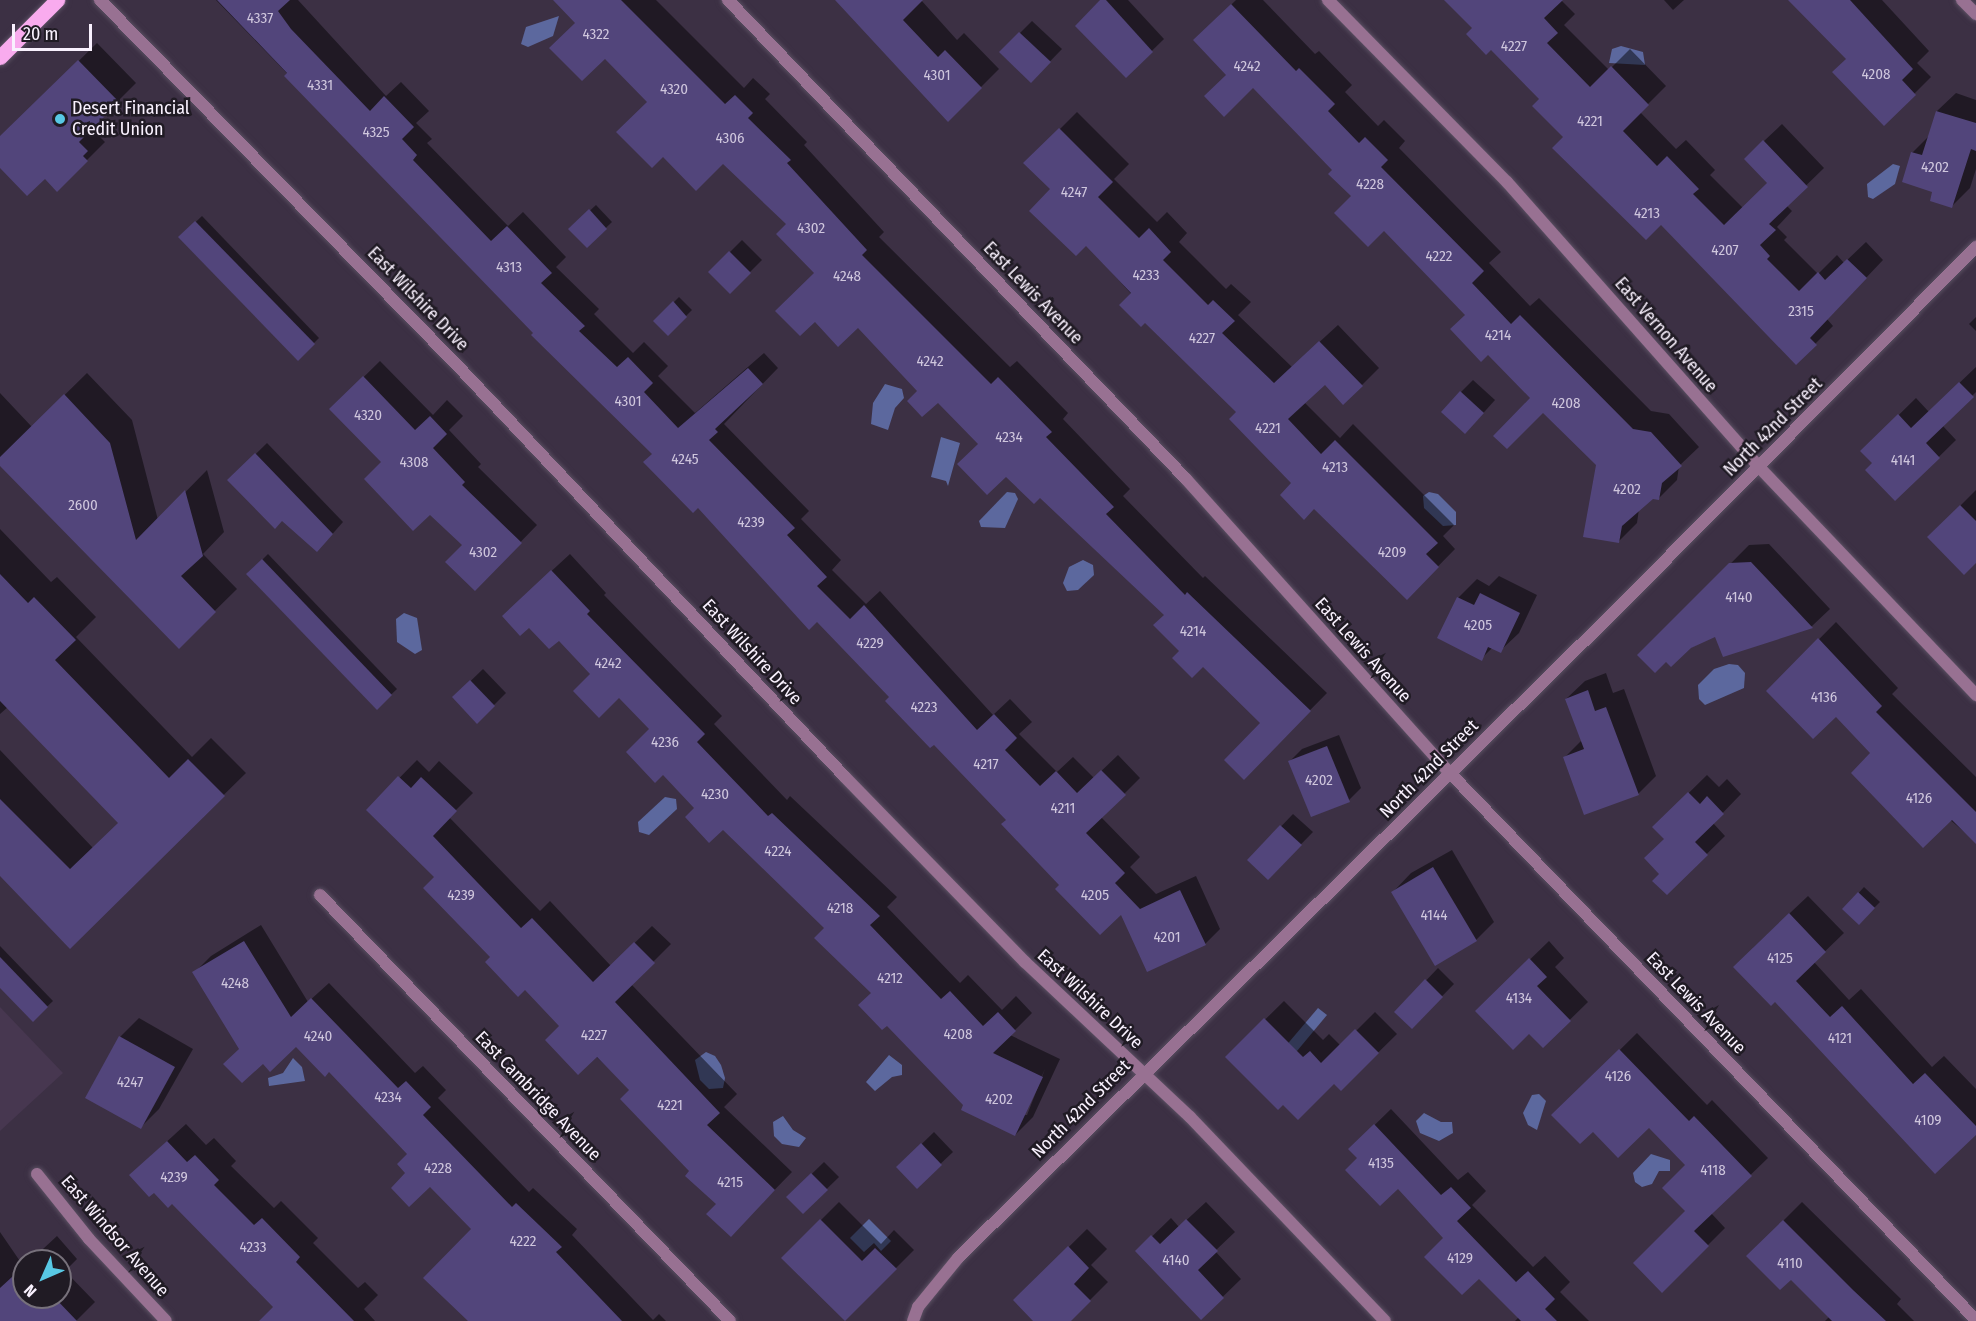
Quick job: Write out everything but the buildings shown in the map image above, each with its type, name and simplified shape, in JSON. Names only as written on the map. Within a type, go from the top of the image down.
[{"type":"main road","points":[[0,57],[57,0]]},
{"type":"street","name":"East Wilshire Drive","points":[[100,0],[456,364],[845,777],[1024,962],[1190,1117],[1385,1321]]},
{"type":"street","name":"East Lewis Avenue","points":[[728,0],[1186,479],[1450,773],[1976,1320]]},
{"type":"street","name":"East Vernon Avenue","points":[[1328,0],[1507,182],[1759,467],[1976,695]]},
{"type":"street","points":[[1962,0],[1976,14]]},
{"type":"street","name":"North 42nd Street","points":[[913,1321],[918,1307],[958,1258],[1759,467],[1976,247]]},
{"type":"street","name":"East Cambridge Avenue","points":[[320,895],[730,1321]]},
{"type":"street","name":"East Windsor Avenue","points":[[37,1174],[89,1239],[166,1321]]},
{"type":"shaded area","points":[[0,1007],[63,1073],[0,1131]]},
{"type":"water","points":[[559,16],[553,36],[528,47],[521,44],[526,27]]},
{"type":"water","points":[[1621,46],[1643,52],[1645,65],[1609,63],[1612,49]]},
{"type":"water","points":[[1893,164],[1900,166],[1895,184],[1873,199],[1868,197],[1867,184]]},
{"type":"water","points":[[885,384],[902,389],[904,398],[895,408],[888,430],[871,424],[873,403]]},
{"type":"water","points":[[941,437],[960,443],[948,486],[946,481],[931,477]]},
{"type":"water","points":[[1007,492],[1015,493],[1018,499],[1005,528],[981,527],[979,521]]},
{"type":"water","points":[[1429,492],[1438,494],[1456,512],[1456,525],[1443,526],[1424,508],[1423,496]]},
{"type":"water","points":[[1083,560],[1093,565],[1094,575],[1078,590],[1067,591],[1063,583],[1069,567]]},
{"type":"water","points":[[404,613],[417,618],[422,650],[415,654],[397,642],[396,619]]},
{"type":"water","points":[[1729,664],[1738,665],[1745,673],[1744,688],[1705,705],[1699,699],[1698,685],[1714,669]]},
{"type":"water","points":[[665,797],[676,799],[677,809],[649,835],[639,832],[638,822]]},
{"type":"water","points":[[1318,1008],[1327,1015],[1282,1069],[1273,1061]]},
{"type":"water","points":[[706,1052],[715,1056],[721,1065],[725,1078],[723,1088],[709,1089],[700,1080],[695,1060]]},
{"type":"water","points":[[889,1055],[902,1065],[902,1075],[892,1077],[875,1091],[866,1082]]},
{"type":"water","points":[[293,1058],[302,1067],[305,1081],[269,1086],[268,1078],[283,1073]]},
{"type":"water","points":[[1539,1094],[1546,1101],[1537,1130],[1528,1125],[1523,1113],[1532,1095]]},
{"type":"water","points":[[1424,1113],[1441,1122],[1452,1122],[1453,1133],[1439,1141],[1420,1133],[1416,1121]]},
{"type":"water","points":[[783,1116],[793,1130],[806,1138],[799,1147],[782,1144],[774,1136],[773,1122]]},
{"type":"water","points":[[1651,1154],[1670,1160],[1670,1171],[1659,1171],[1652,1184],[1642,1187],[1635,1182],[1633,1173]]},
{"type":"water","points":[[869,1219],[891,1241],[881,1251],[874,1243],[864,1252],[850,1238]]},
{"type":"place","name":"Desert Financial Credit Union","points":[[60,119]]}]
